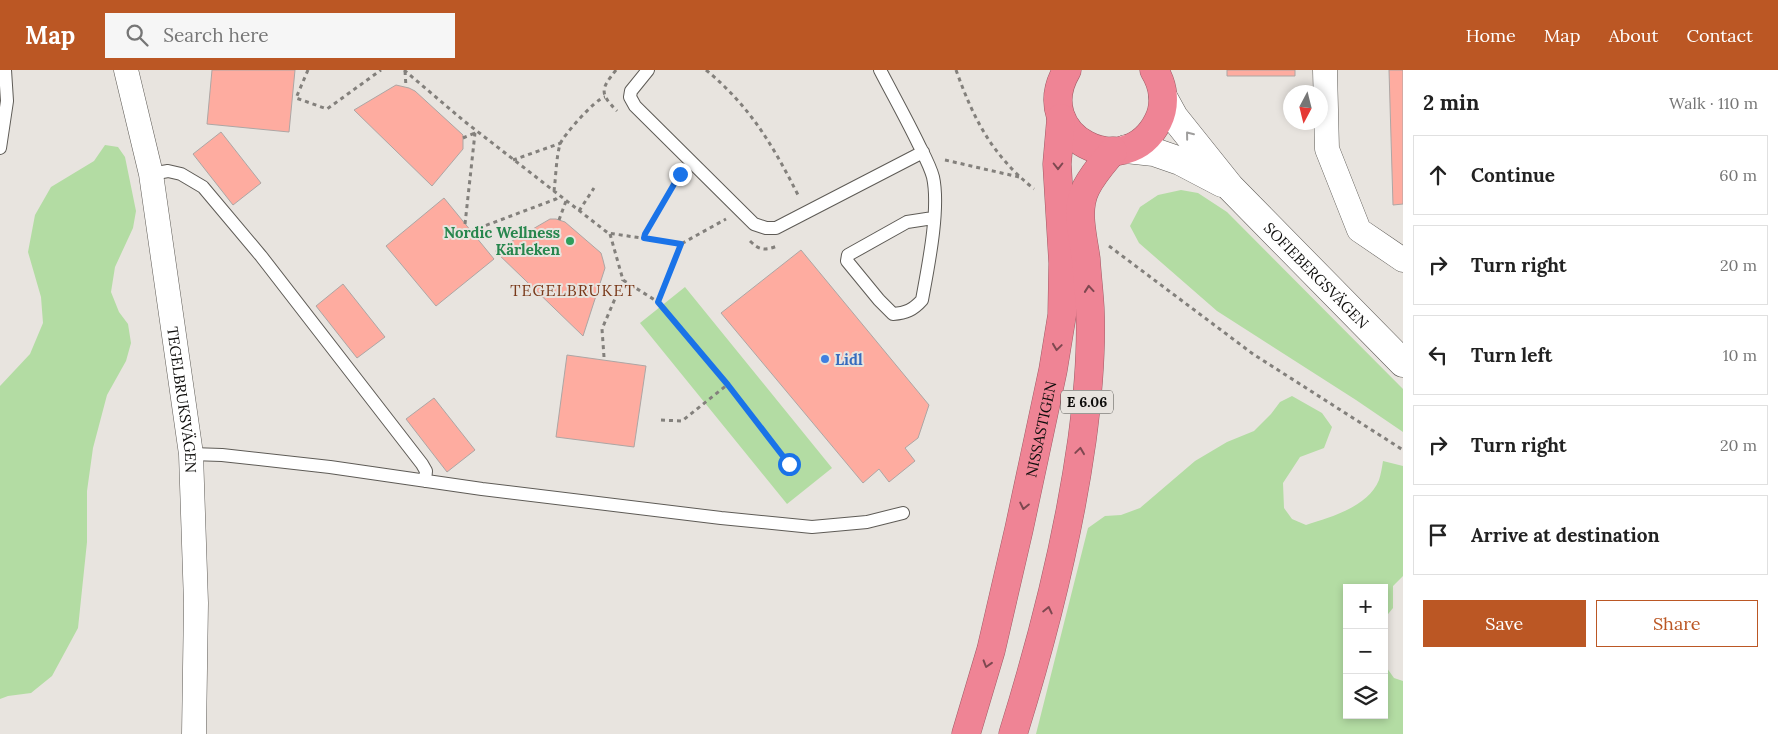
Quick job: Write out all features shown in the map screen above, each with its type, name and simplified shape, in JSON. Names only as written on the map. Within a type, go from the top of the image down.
[{"type":"highway","name":"E 6.06","points":[[1062,74],[1058,93],[1058,106],[1061,118],[1069,132],[1082,143],[1096,150],[1120,150],[1142,142],[1154,129],[1161,114],[1160,80]]},
{"type":"highway","name":"NISSASTIGEN","points":[[966,734],[991,650],[1019,529],[1053,370],[1062,315],[1063,263],[1057,164],[1061,118]]},
{"type":"highway","name":"E 6.06","points":[[1013,734],[1036,658],[1065,538],[1078,468],[1088,394],[1091,357],[1090,307],[1080,219],[1081,204],[1085,189],[1096,172],[1120,150]]},
{"type":"street","name":"TEGELBRUKSVÄGEN","points":[[126,70],[151,174],[191,454],[196,603],[194,734]]},
{"type":"street","points":[[1325,70],[1327,150],[1359,230],[1403,260]]},
{"type":"street","name":"SOFIEBERGSVÄGEN","points":[[1160,80],[1174,117],[1230,187],[1403,363]]},
{"type":"street","name":"SOFIEBERGSVÄGEN","points":[[1120,150],[1154,152],[1180,161],[1230,187]]},
{"type":"lane","points":[[0,148],[7,101],[5,70]]},
{"type":"lane","points":[[648,70],[631,91],[630,97],[635,106],[754,224],[766,228],[776,228],[922,152]]},
{"type":"lane","points":[[880,70],[922,152],[933,177],[934,192],[934,218],[922,300],[905,313],[893,314],[879,300],[847,260],[848,255],[907,222],[934,218]]},
{"type":"lane","points":[[151,174],[168,171],[181,174],[203,187],[261,256],[422,464],[426,471],[425,481]]},
{"type":"lane","points":[[191,454],[222,455],[311,465],[482,489],[721,518],[812,526],[867,522],[903,513]]},
{"type":"path","points":[[308,70],[296,98],[327,109],[381,70]]},
{"type":"path","points":[[405,70],[406,87]]},
{"type":"path","points":[[405,70],[476,132],[610,234],[681,244],[727,219],[721,214]]},
{"type":"path","points":[[616,70],[604,86],[605,97],[621,115]]},
{"type":"path","points":[[706,70],[724,84],[767,137],[807,212]]},
{"type":"path","points":[[956,70],[974,117],[991,145],[1019,177],[1034,189]]},
{"type":"path","points":[[554,191],[561,143],[593,103],[601,97],[605,97]]},
{"type":"path","points":[[463,138],[476,132]]},
{"type":"path","points":[[465,224],[476,132]]},
{"type":"path","points":[[513,160],[561,143]]},
{"type":"path","points":[[944,160],[1019,177]]},
{"type":"path","points":[[674,167],[686,180]]},
{"type":"path","points":[[644,238],[680,174]]},
{"type":"path","points":[[579,211],[594,188]]},
{"type":"path","points":[[471,231],[560,196]]},
{"type":"path","points":[[559,220],[566,201]]},
{"type":"path","points":[[604,357],[602,329],[623,280],[610,234]]},
{"type":"path","points":[[748,240],[755,246],[765,250],[782,243]]},
{"type":"path","points":[[658,302],[681,244]]},
{"type":"path","points":[[1108,246],[1253,354],[1403,450]]},
{"type":"path","points":[[623,280],[658,302],[728,385],[789,464]]},
{"type":"path","points":[[661,420],[682,421],[728,385]]},
{"type":"green space","points":[[105,145],[118,147],[125,157],[136,211],[133,228],[115,267],[111,292],[119,312],[128,324],[131,343],[126,361],[107,395],[93,448],[87,491],[87,542],[78,628],[52,676],[31,693],[0,699],[0,386],[30,354],[43,323],[41,297],[28,252],[35,215],[51,187],[94,161]]},
{"type":"green space","points":[[1181,190],[1198,193],[1227,212],[1403,389],[1403,432],[1217,311],[1139,243],[1130,226],[1140,207],[1158,195]]},
{"type":"green space","points":[[685,287],[832,468],[787,504],[640,323]]},
{"type":"green space","points":[[1292,396],[1322,413],[1332,427],[1324,448],[1300,457],[1283,483],[1284,508],[1292,519],[1306,525],[1348,510],[1358,504],[1374,489],[1379,480],[1383,461],[1403,466],[1403,576],[1393,586],[1393,608],[1388,614],[1388,584],[1343,584],[1343,719],[1388,719],[1388,670],[1394,678],[1403,681],[1403,734],[1036,734],[1088,528],[1105,516],[1121,515],[1140,508],[1195,461],[1227,442],[1254,431],[1280,402]]},
{"type":"building","points":[[212,70],[295,70],[289,132],[207,124]]},
{"type":"building","points":[[1227,70],[1295,70],[1295,76],[1227,76]]},
{"type":"building","points":[[1389,70],[1403,70],[1403,204],[1393,205]]},
{"type":"building","points":[[396,85],[415,91],[463,135],[463,149],[432,186],[354,110]]},
{"type":"building","points":[[221,132],[261,183],[233,205],[193,154]]},
{"type":"building","points":[[444,198],[494,259],[436,306],[386,246]]},
{"type":"building","points":[[550,219],[565,222],[601,253],[603,260],[605,268],[583,336],[495,251]]},
{"type":"building","name":"Lidl","points":[[801,250],[929,405],[918,438],[905,448],[915,461],[889,482],[879,469],[863,483],[721,313]]},
{"type":"building","points":[[343,284],[385,337],[357,358],[316,306]]},
{"type":"building","points":[[567,355],[646,366],[634,447],[556,437]]},
{"type":"building","points":[[434,398],[475,450],[447,472],[406,419]]},
{"type":"place","name":"Nordic Wellness Kärleken","points":[[570,241]]},
{"type":"place","name":"Lidl","points":[[825,359]]},
{"type":"district","name":"TEGELBRUKET","points":[[573,290]]},
{"type":"route","points":[[680,174],[644,238],[681,244],[658,302],[728,385],[789,464]]}]
